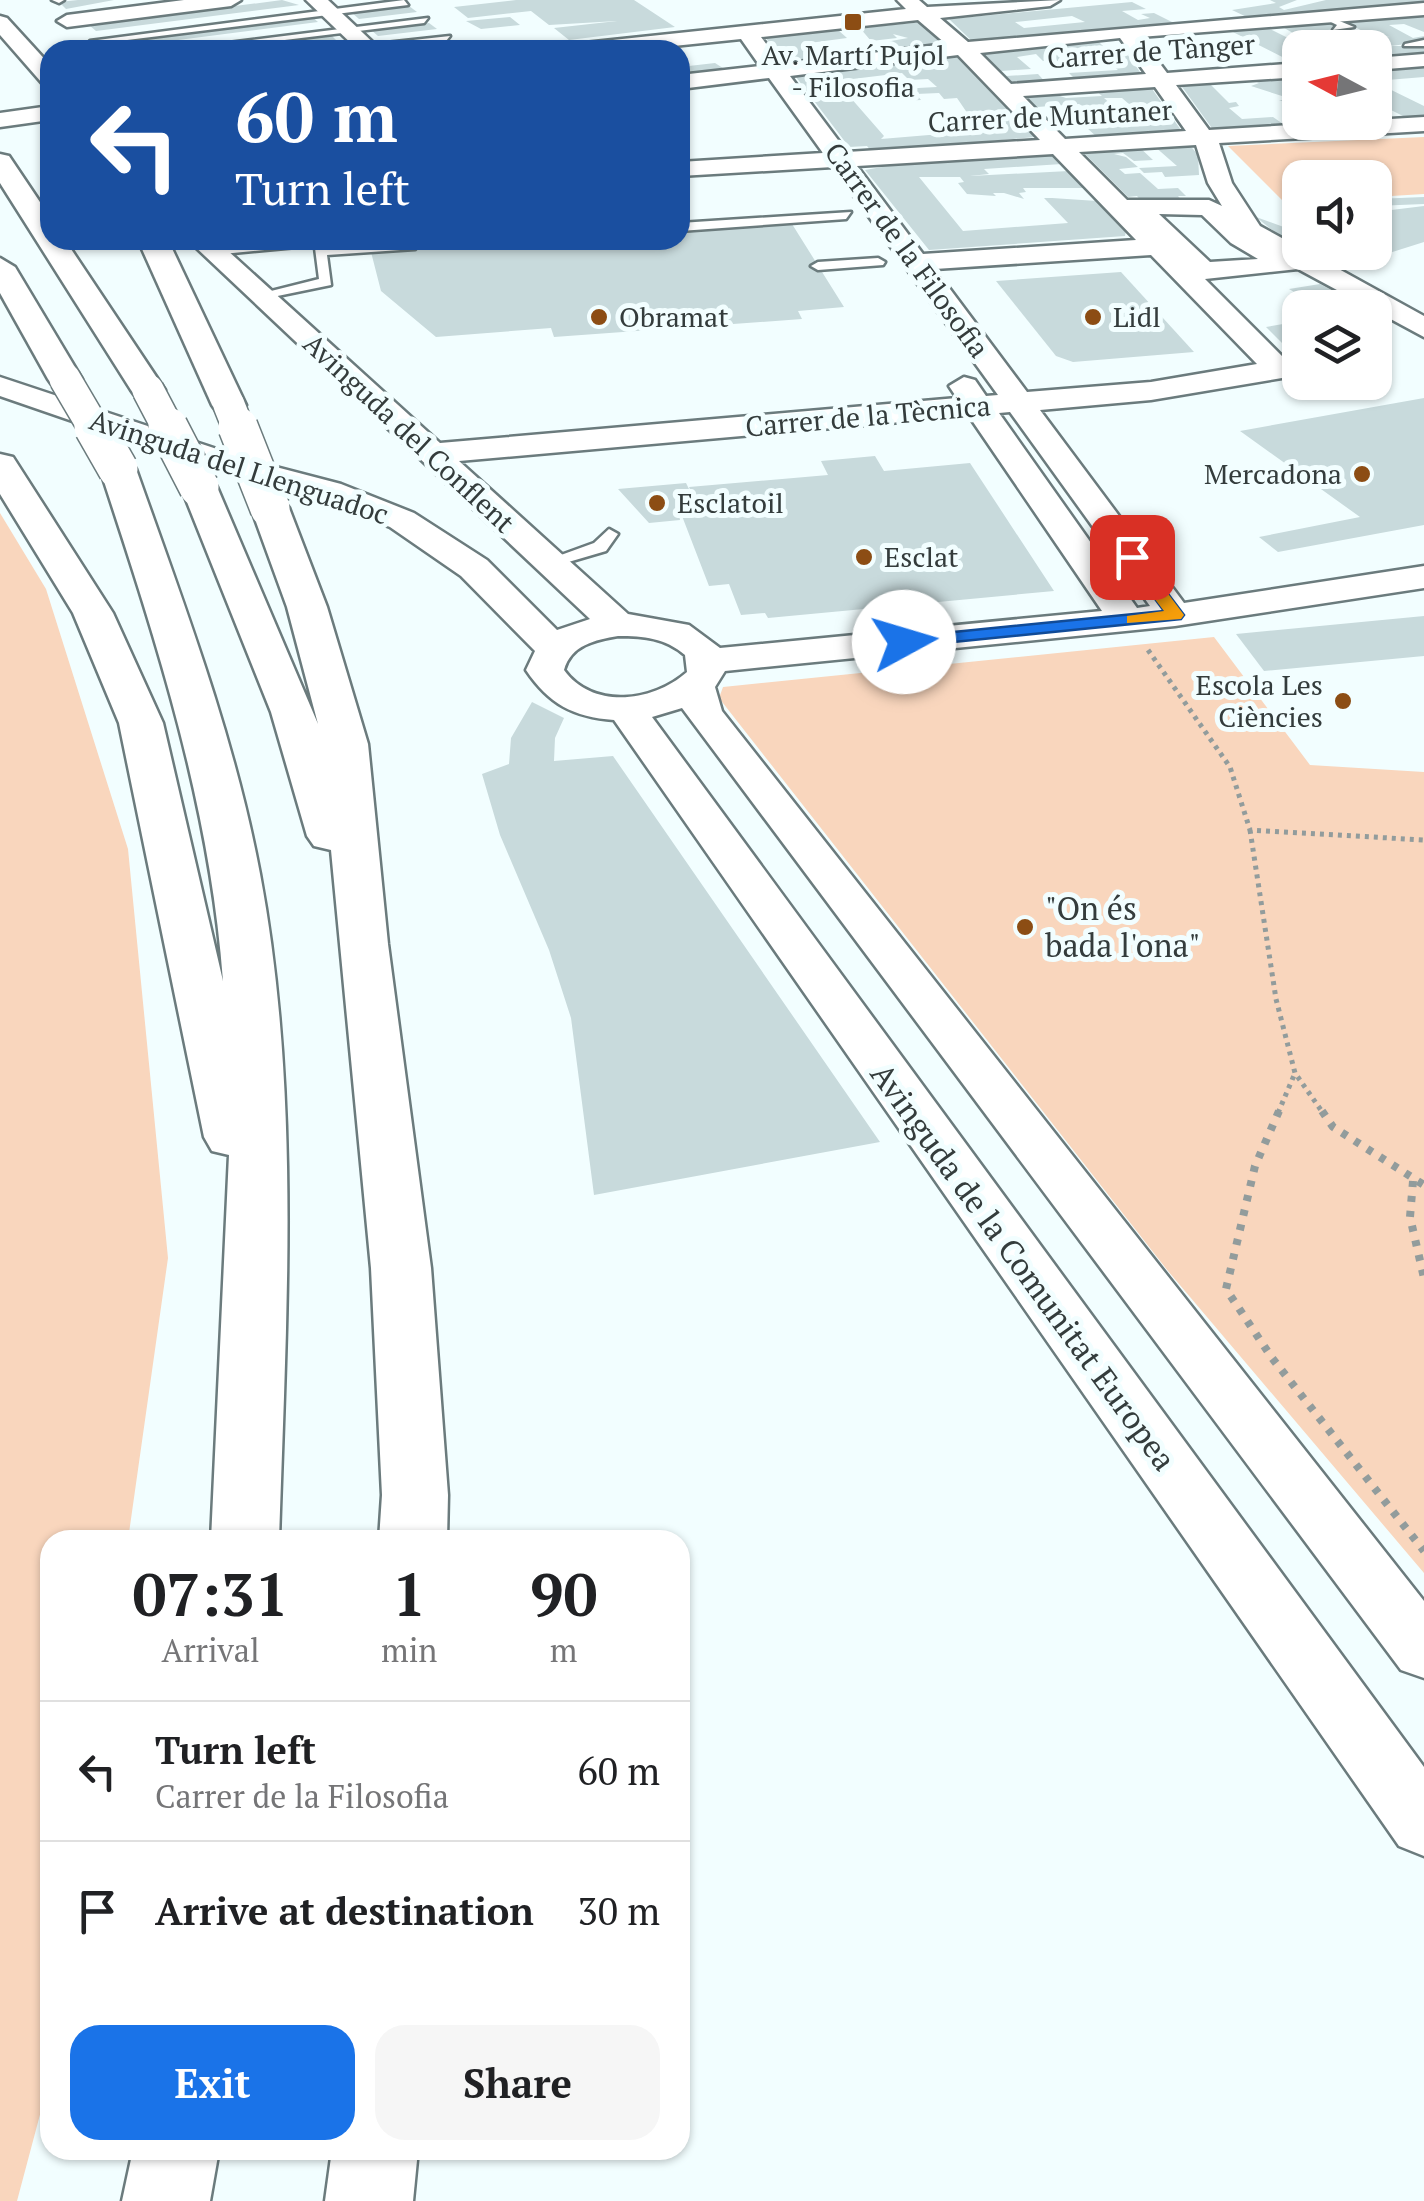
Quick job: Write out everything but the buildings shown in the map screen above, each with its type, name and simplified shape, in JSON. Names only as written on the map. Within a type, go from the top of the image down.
[{"type":"highway","points":[[0,162],[40,224]]},
{"type":"highway","points":[[57,250],[148,390],[200,486],[294,712],[363,944]]},
{"type":"highway","points":[[158,250],[229,404],[270,508],[307,607],[346,744],[363,944],[400,1268],[415,1496],[413,1530]]},
{"type":"highway","points":[[0,268],[118,469],[203,720],[245,932],[254,1069],[256,1227],[245,1530]]},
{"type":"highway","points":[[0,465],[94,613],[141,723],[175,862],[223,1104],[256,1227]]},
{"type":"highway","points":[[166,2201],[174,2160]]},
{"type":"highway","points":[[369,2201],[374,2160]]},
{"type":"street","points":[[67,21],[232,0]]},
{"type":"street","points":[[721,27],[713,27],[893,8],[882,0]]},
{"type":"street","points":[[638,40],[915,6],[1050,0]]},
{"type":"street","points":[[322,6],[355,40]]},
{"type":"street","points":[[915,6],[964,49],[1159,246],[1282,361]]},
{"type":"street","points":[[1168,9],[1282,65]]},
{"type":"street","points":[[690,81],[1126,32],[1333,22],[1424,9]]},
{"type":"street","points":[[0,22],[40,67]]},
{"type":"street","name":"Carrer de la Filosofia","points":[[721,27],[841,159],[1175,615]]},
{"type":"street","points":[[1126,32],[1202,137],[1220,183],[1250,230],[1424,330]]},
{"type":"street","points":[[1392,60],[1417,53]]},
{"type":"street","name":"Carrer de la Filosofia","points":[[762,72],[808,161],[898,290]]},
{"type":"street","name":"Carrer de Tànger","points":[[1006,91],[1282,73]]},
{"type":"street","points":[[0,120],[40,114]]},
{"type":"street","name":"Carrer de Muntaner","points":[[1392,121],[1424,124]]},
{"type":"street","name":"Carrer de Muntaner","points":[[690,167],[1282,130]]},
{"type":"street","points":[[1136,205],[1209,208],[1240,237],[1287,265],[1204,271],[1136,205]]},
{"type":"street","points":[[917,262],[1159,246]]},
{"type":"street","name":"Avinguda del Conflent","points":[[210,250],[618,625]]},
{"type":"street","points":[[1392,341],[1424,330]]},
{"type":"street","name":"Carrer de la Filosofia","points":[[944,356],[1127,620]]},
{"type":"street","name":"Carrer de la Tècnica","points":[[435,453],[979,407],[1219,383],[1282,371]]},
{"type":"street","name":"Avinguda del Llenguadoc","points":[[0,386],[242,468],[329,491],[402,520],[474,568],[554,649]]},
{"type":"street","points":[[1424,577],[1175,615],[702,674],[658,704],[630,708],[594,705],[558,690],[545,670],[554,649],[588,630],[618,625],[676,632],[698,645],[702,674],[704,713],[1424,1650]]},
{"type":"street","name":"Avinguda de la Comunitat Europea","points":[[630,708],[647,743],[1424,1823]]},
{"type":"lane","points":[[101,40],[322,6],[404,3]]},
{"type":"lane","points":[[370,40],[424,20]]},
{"type":"lane","points":[[417,40],[446,38]]},
{"type":"lane","points":[[1417,53],[1424,43]]},
{"type":"lane","points":[[690,227],[850,222]]},
{"type":"lane","points":[[797,232],[850,222]]},
{"type":"lane","points":[[258,296],[326,282],[320,252],[350,250]]},
{"type":"lane","points":[[818,266],[878,262]]},
{"type":"lane","points":[[548,563],[600,547],[609,534]]},
{"type":"path","points":[[1127,620],[1230,767],[1250,830],[1276,999],[1295,1073],[1333,1127],[1424,1185]]},
{"type":"path","points":[[1250,830],[1424,840]]},
{"type":"path","points":[[1295,1073],[1255,1166],[1226,1289],[1296,1388],[1424,1551]]},
{"type":"path","points":[[1413,1181],[1410,1218],[1424,1278]]},
{"type":"shaded area","points":[[1424,137],[1424,194],[1392,196],[1392,160],[1282,160],[1282,200],[1228,146],[1392,140]]},
{"type":"shaded area","points":[[0,513],[46,589],[128,849],[168,1258],[129,1530],[40,1530],[40,2115],[17,2201],[0,2201]]},
{"type":"shaded area","points":[[1214,637],[1310,765],[1424,772],[1424,1573],[1168,1271],[719,698],[723,687]]},
{"type":"slow traffic","points":[[1133,619],[1175,615],[1160,594]]},
{"type":"place","name":"Av. Martí Pujol - Filosofia","points":[[853,22]]},
{"type":"place","name":"Obramat","points":[[599,317]]},
{"type":"place","name":"Lidl","points":[[1093,317]]},
{"type":"place","name":"Mercadona","points":[[1362,474]]},
{"type":"place","name":"Esclatoil","points":[[657,503]]},
{"type":"place","name":"Esclat","points":[[864,557]]},
{"type":"place","name":"Escola Les Ciències","points":[[1343,701]]},
{"type":"place","name":"\"On és bada l'ona\"","points":[[1025,927]]},
{"type":"route","points":[[904,642],[1175,615],[1132,557]]}]
